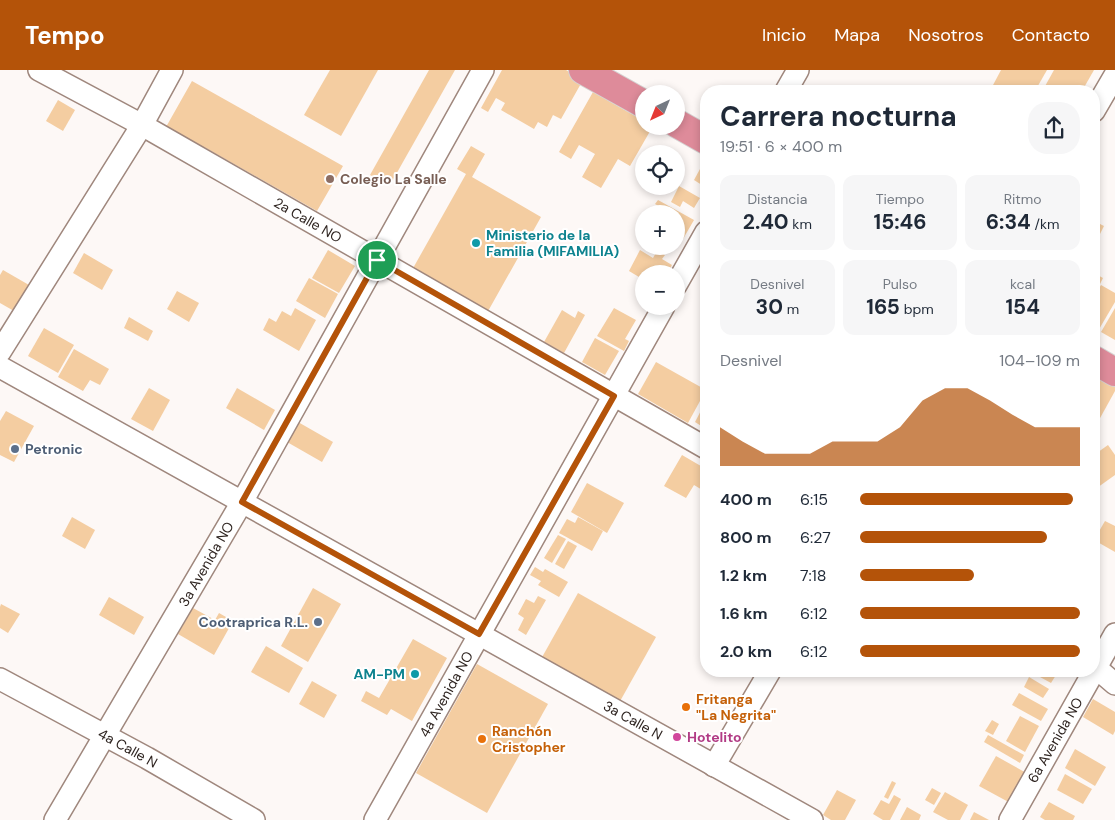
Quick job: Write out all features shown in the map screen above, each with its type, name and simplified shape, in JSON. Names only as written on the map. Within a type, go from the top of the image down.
[{"type":"highway","points":[[583,70],[635,99]]},
{"type":"highway","points":[[685,127],[700,136]]},
{"type":"highway","points":[[1100,363],[1115,372]]},
{"type":"street","name":"2a Calle NO","points":[[39,70],[142,125],[700,445]]},
{"type":"street","points":[[0,352],[142,125],[172,70]]},
{"type":"street","name":"3a Avenida NO","points":[[56,820],[242,502],[483,70]]},
{"type":"street","points":[[789,85],[798,70]]},
{"type":"street","points":[[1100,101],[1115,75]]},
{"type":"street","points":[[685,269],[700,243]]},
{"type":"street","name":"4a Avenida NO","points":[[375,820],[659,315]]},
{"type":"street","name":"3a Calle N","points":[[0,367],[812,820]]},
{"type":"street","name":"6a Avenida NO","points":[[1100,659],[1115,634]]},
{"type":"street","points":[[1100,671],[1115,684]]},
{"type":"street","points":[[714,766],[766,677]]},
{"type":"street","name":"6a Avenida NO","points":[[1010,820],[1089,677]]},
{"type":"street","name":"4a Calle N","points":[[0,679],[105,735],[254,820]]},
{"type":"building","points":[[330,70],[378,70],[341,136],[304,115]]},
{"type":"building","points":[[429,70],[455,70],[390,185],[370,175]]},
{"type":"building","points":[[502,70],[566,70],[583,80],[561,119],[553,115],[547,127],[538,122],[534,129],[501,110],[505,103],[496,98],[488,112],[481,108]]},
{"type":"building","points":[[1001,70],[1047,70],[1038,85],[993,85]]},
{"type":"building","points":[[1054,70],[1094,70],[1085,85],[1046,85]]},
{"type":"building","points":[[192,81],[343,166],[317,211],[166,127]]},
{"type":"building","points":[[593,92],[635,116],[635,135],[648,135],[642,145],[635,145],[635,157],[630,166],[618,159],[601,188],[582,177],[595,154],[579,145],[571,159],[559,152]]},
{"type":"building","points":[[58,100],[75,110],[63,131],[46,121]]},
{"type":"building","name":"Ministerio de la Familia (MIFAMILIA)","points":[[471,146],[485,154],[472,177],[541,217],[487,313],[412,270],[466,174],[457,169]]},
{"type":"building","points":[[700,169],[700,184],[694,180]]},
{"type":"building","points":[[685,189],[700,198],[694,208],[683,201],[681,205],[671,202],[674,195],[685,195]]},
{"type":"building","points":[[658,200],[667,205],[657,205],[655,204]]},
{"type":"building","points":[[685,215],[694,220],[685,236]]},
{"type":"building","points":[[1100,224],[1104,226],[1100,234]]},
{"type":"building","points":[[328,250],[355,266],[339,293],[312,278]]},
{"type":"building","points":[[84,253],[113,270],[102,290],[73,273]]},
{"type":"building","points":[[637,255],[648,255],[653,258],[655,255],[665,255],[662,259],[672,265],[635,265],[635,275],[629,271]]},
{"type":"building","points":[[3,270],[29,285],[14,311],[0,303],[0,275]]},
{"type":"building","points":[[309,278],[338,294],[325,318],[296,301]]},
{"type":"building","points":[[1101,285],[1115,293],[1115,302],[1100,328]]},
{"type":"building","points":[[177,291],[199,303],[189,322],[167,309]]},
{"type":"building","points":[[295,308],[316,320],[299,351],[263,330],[269,318],[276,322],[282,311],[291,316]]},
{"type":"building","points":[[614,308],[636,320],[625,339],[629,341],[624,351],[597,336]]},
{"type":"building","points":[[1115,308],[1115,340],[1101,332]]},
{"type":"building","points":[[562,310],[575,318],[578,311],[585,315],[564,353],[544,342]]},
{"type":"building","points":[[129,317],[153,331],[148,341],[124,328]]},
{"type":"building","points":[[44,328],[74,345],[58,373],[28,356]]},
{"type":"building","points":[[595,338],[619,351],[605,375],[582,362]]},
{"type":"building","points":[[74,349],[109,369],[100,385],[90,380],[83,391],[58,377]]},
{"type":"building","points":[[656,362],[700,387],[700,401],[688,423],[638,394]]},
{"type":"building","points":[[1100,376],[1115,380],[1115,391],[1100,418]]},
{"type":"building","points":[[149,388],[170,400],[153,431],[131,419]]},
{"type":"building","points":[[237,388],[275,410],[264,430],[226,408]]},
{"type":"building","points":[[6,411],[34,426],[14,462],[0,455],[0,421]]},
{"type":"building","points":[[700,412],[700,425],[695,422]]},
{"type":"building","points":[[298,422],[333,442],[322,462],[287,442]]},
{"type":"building","points":[[1108,445],[1115,455],[1115,475],[1100,486],[1100,451]]},
{"type":"building","points":[[682,455],[700,466],[700,489],[694,485],[686,498],[664,486]]},
{"type":"building","points":[[587,483],[624,503],[607,533],[571,512]]},
{"type":"building","points":[[72,517],[95,530],[85,549],[62,536]]},
{"type":"building","points":[[578,517],[603,531],[592,551],[559,533],[567,519],[575,523]]},
{"type":"building","points":[[1105,521],[1115,526],[1115,552],[1100,543],[1100,530]]},
{"type":"building","points":[[558,535],[566,539],[552,563],[544,558]]},
{"type":"building","points":[[568,541],[577,546],[564,569],[555,564]]},
{"type":"building","points":[[535,567],[543,572],[545,569],[568,582],[559,597],[538,585],[541,581],[530,575]]},
{"type":"building","points":[[313,588],[341,604],[308,662],[281,646]]},
{"type":"building","points":[[578,593],[656,637],[619,703],[541,659]]},
{"type":"building","points":[[538,596],[546,600],[526,635],[518,630],[524,618],[518,614],[526,599],[534,603]]},
{"type":"building","points":[[109,597],[144,617],[134,635],[99,615]]},
{"type":"building","points":[[1,604],[20,614],[8,633],[0,628]]},
{"type":"building","points":[[193,608],[215,620],[219,613],[233,621],[214,655],[178,634]]},
{"type":"building","name":"AM-PM","points":[[413,639],[447,658],[412,721],[391,709],[387,715],[361,701],[366,691],[379,698]]},
{"type":"building","points":[[266,646],[303,668],[289,693],[251,672]]},
{"type":"building","name":"Ranchón Cristopher","points":[[477,664],[548,704],[487,813],[416,773]]},
{"type":"building","points":[[1029,677],[1049,689],[1043,698],[1024,687]]},
{"type":"building","points":[[1040,677],[1055,677],[1051,683]]},
{"type":"building","points":[[312,681],[337,695],[324,718],[299,704]]},
{"type":"building","points":[[1019,693],[1048,709],[1041,721],[1012,705]]},
{"type":"building","points":[[1093,699],[1115,712],[1115,731],[1113,735],[1083,717]]},
{"type":"building","points":[[1020,716],[1039,726],[1025,752],[1006,741]]},
{"type":"building","points":[[992,720],[999,724],[993,735],[985,731]]},
{"type":"building","points":[[988,735],[1024,755],[1020,763],[984,742]]},
{"type":"building","points":[[1075,749],[1106,767],[1095,786],[1065,768]]},
{"type":"building","points":[[996,756],[1030,775],[1014,805],[979,786]]},
{"type":"building","points":[[1065,774],[1092,789],[1083,804],[1057,790]]},
{"type":"building","points":[[892,781],[896,783],[888,799],[884,797]]},
{"type":"building","points":[[932,788],[941,793],[934,805],[925,800]]},
{"type":"building","points":[[837,790],[856,800],[845,820],[831,820],[823,815]]},
{"type":"building","points":[[945,792],[968,805],[960,820],[948,820],[933,812]]},
{"type":"building","points":[[894,795],[901,799],[890,820],[883,820],[873,814],[881,800],[889,804]]},
{"type":"building","points":[[1049,802],[1075,816],[1073,820],[1045,820],[1040,817]]},
{"type":"building","points":[[907,807],[921,815],[919,820],[900,820]]},
{"type":"building","points":[[974,812],[989,820],[970,820]]},
{"type":"place","name":"Colegio La Salle","points":[[330,179]]},
{"type":"place","name":"Ministerio de la Familia (MIFAMILIA)","points":[[476,243]]},
{"type":"place","name":"Petronic","points":[[15,449]]},
{"type":"place","name":"Cootraprica R.L.","points":[[318,622]]},
{"type":"place","name":"AM-PM","points":[[415,674]]},
{"type":"place","name":"Fritanga \"La Negrita\"","points":[[686,707]]},
{"type":"place","name":"Hotelito","points":[[677,737]]},
{"type":"place","name":"Ranchón Cristopher","points":[[482,739]]},
{"type":"route","points":[[377,260],[614,396],[479,634],[242,502],[377,260]]}]
